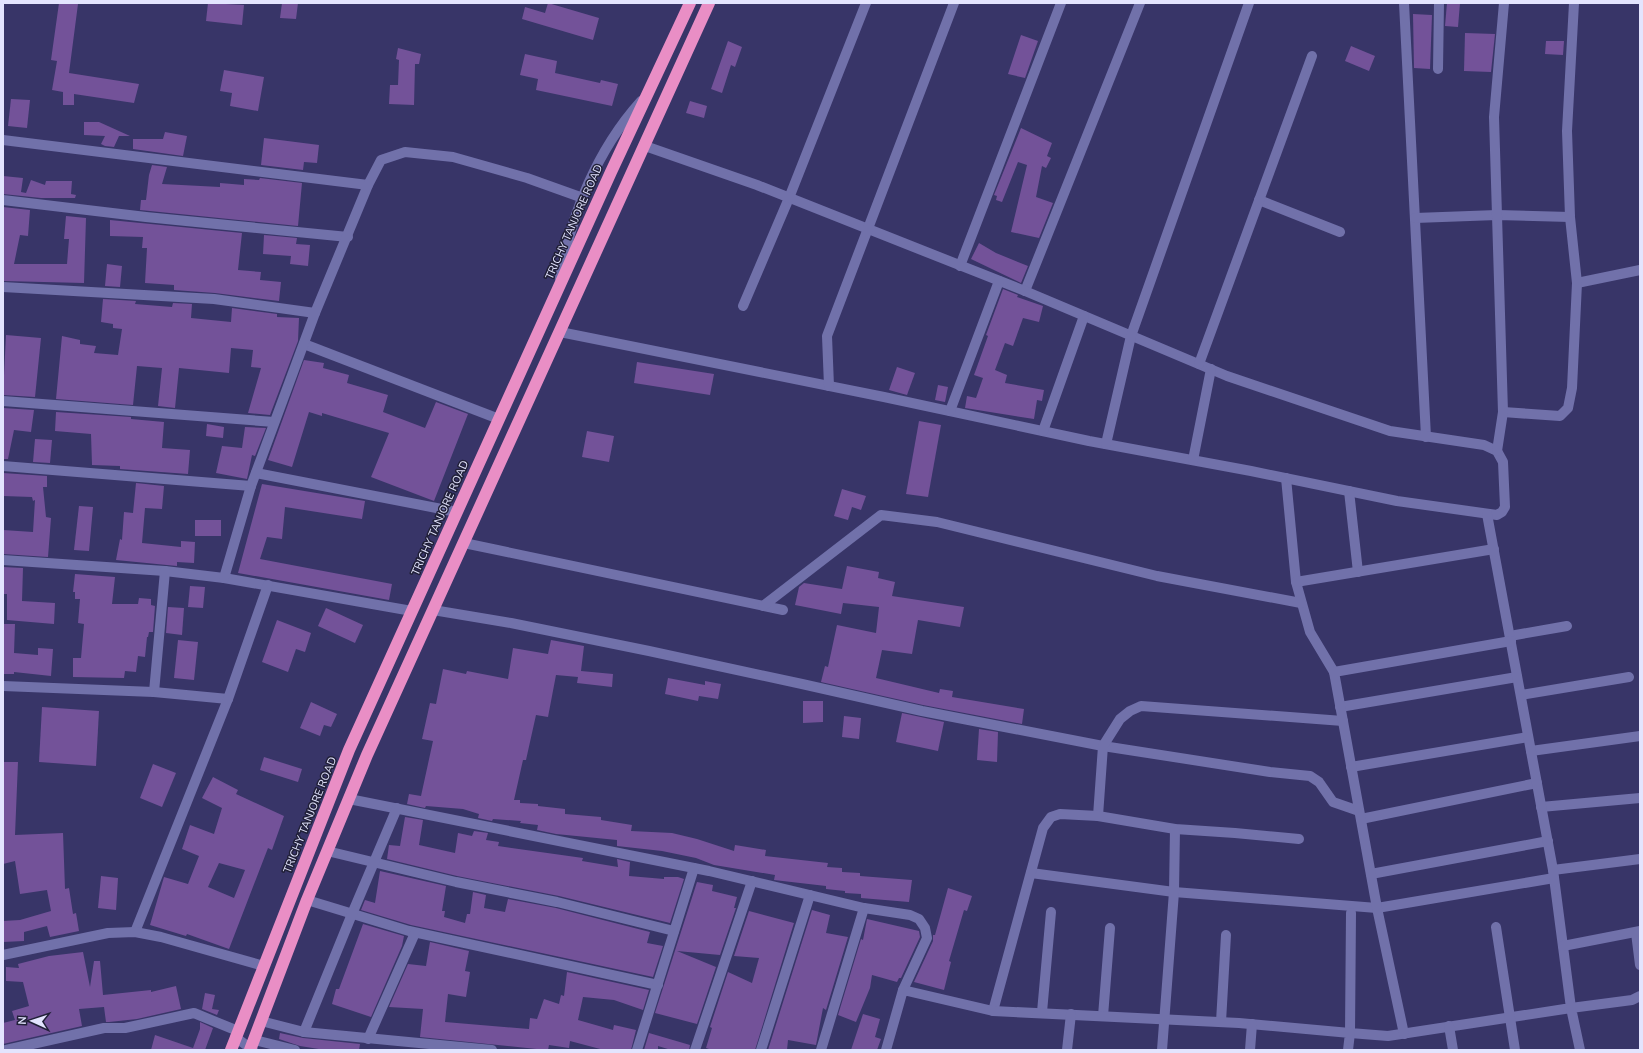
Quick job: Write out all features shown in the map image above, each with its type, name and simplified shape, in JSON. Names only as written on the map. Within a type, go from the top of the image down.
[{"type":"highway","name":"TRICHY TANJORE ROAD","points":[[231,1050],[349,750],[558,288],[690,3]]},
{"type":"highway","points":[[252,1047],[326,851],[433,610],[709,3]]},
{"type":"street","points":[[743,306],[789,198],[866,3]]},
{"type":"street","points":[[829,386],[827,336],[954,3]]},
{"type":"street","points":[[960,266],[1061,3]]},
{"type":"street","points":[[1025,291],[1140,3]]},
{"type":"street","points":[[1106,444],[1131,336],[1249,3]]},
{"type":"street","points":[[1404,3],[1426,437]]},
{"type":"street","points":[[1438,69],[1439,3]]},
{"type":"street","points":[[1497,451],[1503,412],[1494,117],[1504,3]]},
{"type":"street","points":[[1503,412],[1560,416],[1568,408],[1572,388],[1577,283],[1570,217],[1567,131],[1574,3]]},
{"type":"street","points":[[1198,364],[1312,56]]},
{"type":"street","points":[[558,288],[569,235],[583,198],[613,138],[624,120],[647,95]]},
{"type":"street","points":[[3,140],[368,185]]},
{"type":"street","points":[[560,332],[1106,444],[1286,478],[1397,501],[1497,515],[1502,512],[1505,507],[1503,462],[1497,451],[1484,445],[1390,431],[1211,369],[1025,291],[868,229],[789,198],[644,146]]},
{"type":"street","points":[[224,578],[251,486],[274,422],[315,313],[348,237],[368,185],[381,160],[405,152],[453,157],[527,178],[583,198]]},
{"type":"street","points":[[3,200],[146,217],[348,237]]},
{"type":"street","points":[[1259,200],[1340,232]]},
{"type":"street","points":[[1416,218],[1497,215],[1570,217]]},
{"type":"street","points":[[1577,283],[1640,270]]},
{"type":"street","points":[[950,411],[999,281]]},
{"type":"street","points":[[3,287],[214,299],[315,313]]},
{"type":"street","points":[[1042,431],[1084,316]]},
{"type":"street","points":[[304,344],[499,419]]},
{"type":"street","points":[[1192,460],[1211,369]]},
{"type":"street","points":[[3,401],[274,422]]},
{"type":"street","points":[[3,466],[251,486]]},
{"type":"street","points":[[256,473],[457,512]]},
{"type":"street","points":[[1286,478],[1296,582],[1310,632],[1334,672],[1377,908],[1404,1034]]},
{"type":"street","points":[[1349,491],[1358,572]]},
{"type":"street","points":[[1487,514],[1554,874],[1571,1008],[1580,1050]]},
{"type":"street","points":[[763,606],[881,515],[937,522],[1157,576],[1302,603]]},
{"type":"street","points":[[464,543],[783,610]]},
{"type":"street","points":[[1296,582],[1494,550]]},
{"type":"street","points":[[3,560],[165,571],[224,578],[412,611]]},
{"type":"street","points":[[154,692],[165,571]]},
{"type":"street","points":[[135,932],[228,699],[268,585]]},
{"type":"street","points":[[433,610],[511,623],[802,684],[922,711],[1103,746],[1270,772],[1310,776],[1319,782],[1333,802],[1360,815],[1537,783]]},
{"type":"street","points":[[1334,672],[1510,639],[1567,626]]},
{"type":"street","points":[[1340,708],[1517,677]]},
{"type":"street","points":[[1521,695],[1629,677]]},
{"type":"street","points":[[3,686],[154,692],[228,699]]},
{"type":"street","points":[[1098,816],[1103,746],[1120,719],[1130,711],[1141,706],[1343,721]]},
{"type":"street","points":[[1531,751],[1640,736]]},
{"type":"street","points":[[1351,766],[1528,737]]},
{"type":"street","points":[[1541,808],[1640,798]]},
{"type":"street","points":[[349,799],[694,868],[864,908],[910,915],[919,919],[925,928],[927,938],[903,990],[886,1050]]},
{"type":"street","points":[[304,1032],[352,914],[398,808]]},
{"type":"street","points":[[993,1011],[1043,828],[1051,816],[1060,814],[1098,816],[1175,829],[1234,832],[1299,839]]},
{"type":"street","points":[[1162,1050],[1174,892],[1175,829]]},
{"type":"street","points":[[1371,874],[1548,841]]},
{"type":"street","points":[[326,851],[373,864],[557,902],[674,931]]},
{"type":"street","points":[[1031,873],[1174,892],[1377,908],[1640,859]]},
{"type":"street","points":[[636,1050],[658,986],[694,868]]},
{"type":"street","points":[[695,1050],[752,881]]},
{"type":"street","points":[[761,1050],[810,895]]},
{"type":"street","points":[[307,900],[415,933],[658,986]]},
{"type":"street","points":[[821,1050],[864,908]]},
{"type":"street","points":[[1042,1012],[1051,912]]},
{"type":"street","points":[[1348,1050],[1350,1033],[1352,913]]},
{"type":"street","points":[[1496,927],[1515,1050]]},
{"type":"street","points":[[1103,1016],[1110,928]]},
{"type":"street","points":[[3,955],[108,933],[135,932],[161,937],[264,966]]},
{"type":"street","points":[[1563,946],[1638,932],[1640,965]]},
{"type":"street","points":[[368,1039],[415,933]]},
{"type":"street","points":[[1221,1022],[1226,935]]},
{"type":"street","points":[[903,990],[993,1011],[1042,1012],[1221,1022],[1388,1036],[1632,1000],[1640,996]]},
{"type":"street","points":[[6,1050],[104,1028],[125,1028],[194,1013],[237,1034],[252,1047],[295,1050]]},
{"type":"street","points":[[1067,1050],[1071,1014]]},
{"type":"street","points":[[261,1021],[304,1032],[492,1050]]},
{"type":"street","points":[[1250,1050],[1252,1024]]},
{"type":"street","points":[[1449,1026],[1453,1050]]},
{"type":"building","points":[[59,3],[78,4],[69,73],[139,84],[134,103],[74,94],[74,105],[63,105],[63,92],[52,90],[57,61],[51,60]]},
{"type":"building","points":[[208,3],[244,5],[242,25],[206,21]]},
{"type":"building","points":[[282,3],[298,3],[296,19],[280,18]]},
{"type":"building","points":[[548,3],[599,18],[593,40],[522,19],[525,7],[545,13]]},
{"type":"building","points":[[1447,3],[1460,3],[1458,27],[1445,26]]},
{"type":"building","points":[[1413,14],[1432,15],[1430,69],[1414,68]]},
{"type":"building","points":[[1465,33],[1495,34],[1491,72],[1464,71]]},
{"type":"building","points":[[1021,35],[1038,41],[1025,78],[1008,74]]},
{"type":"building","points":[[728,41],[742,47],[735,67],[731,65],[722,93],[711,89]]},
{"type":"building","points":[[1546,41],[1564,41],[1563,55],[1545,54]]},
{"type":"building","points":[[1351,46],[1375,56],[1369,71],[1345,61]]},
{"type":"building","points":[[398,48],[421,54],[419,64],[415,64],[414,105],[389,104],[390,85],[398,85],[399,60],[396,59]]},
{"type":"building","points":[[525,54],[557,61],[555,73],[600,83],[601,80],[618,84],[612,106],[536,90],[538,79],[520,75]]},
{"type":"building","points":[[224,70],[264,77],[258,111],[230,106],[232,93],[220,91]]},
{"type":"building","points":[[11,99],[30,100],[27,128],[8,126]]},
{"type":"building","points":[[690,101],[707,106],[704,118],[686,113]]},
{"type":"building","points":[[84,122],[99,122],[130,136],[119,136],[114,147],[105,146],[101,144],[105,136],[84,135]]},
{"type":"building","points":[[1021,128],[1052,143],[1047,156],[1051,158],[1046,168],[1042,166],[1036,197],[1053,203],[1039,238],[1011,232],[1027,165],[1018,162],[1002,202],[996,200],[997,196],[994,195]]},
{"type":"building","points":[[165,132],[187,136],[183,156],[133,149],[133,139],[163,139]]},
{"type":"building","points":[[264,138],[319,145],[317,163],[304,162],[303,170],[261,165]]},
{"type":"building","points":[[152,165],[167,167],[162,184],[220,187],[220,183],[244,185],[244,179],[259,180],[260,178],[302,183],[298,226],[140,210],[141,200],[146,200],[149,175]]},
{"type":"building","points":[[3,176],[23,178],[21,192],[26,193],[31,180],[45,185],[46,181],[72,181],[71,194],[76,195],[75,198],[41,198],[3,194]]},
{"type":"building","points":[[3,207],[30,210],[28,236],[20,235],[14,264],[67,264],[69,239],[64,239],[66,216],[86,218],[84,283],[3,281]]},
{"type":"building","points":[[110,220],[242,233],[238,270],[261,272],[260,280],[281,282],[279,301],[215,293],[174,290],[174,285],[145,283],[147,248],[142,248],[143,237],[110,236]]},
{"type":"building","points":[[264,235],[297,238],[296,244],[310,245],[308,266],[290,264],[291,256],[263,254]]},
{"type":"building","points":[[979,243],[996,253],[1028,266],[1021,283],[971,259]]},
{"type":"building","points":[[107,264],[122,266],[120,287],[105,286]]},
{"type":"building","points":[[1003,289],[1018,295],[1017,297],[1043,306],[1039,322],[1023,318],[1013,346],[1005,343],[995,370],[1007,375],[1005,383],[1044,390],[1042,401],[1037,400],[1034,419],[965,408],[967,396],[976,398],[983,378],[974,375],[988,336],[986,335]]},
{"type":"building","points":[[103,299],[136,301],[135,304],[172,307],[173,303],[192,304],[191,318],[231,322],[232,308],[277,314],[277,317],[299,318],[298,341],[270,415],[248,413],[261,368],[251,367],[253,350],[231,348],[229,373],[179,368],[175,408],[158,406],[162,368],[137,366],[133,405],[56,399],[62,336],[80,340],[80,344],[96,346],[94,353],[118,355],[122,329],[113,328],[113,324],[101,322]]},
{"type":"building","points":[[6,335],[41,338],[35,397],[3,395]]},
{"type":"building","points":[[304,360],[324,363],[323,368],[349,375],[347,383],[388,395],[383,412],[425,428],[436,402],[468,414],[434,501],[371,477],[389,433],[322,413],[322,416],[309,412],[292,467],[268,460]]},
{"type":"building","points":[[637,362],[714,374],[710,395],[634,383]]},
{"type":"building","points":[[897,367],[915,373],[907,395],[889,390]]},
{"type":"building","points":[[938,385],[948,387],[945,402],[935,400]]},
{"type":"building","points":[[3,408],[34,410],[31,432],[14,430],[8,459],[3,459]]},
{"type":"building","points":[[56,412],[131,417],[131,419],[164,422],[162,448],[190,450],[188,474],[120,469],[120,466],[92,465],[91,434],[55,431]]},
{"type":"building","points":[[919,421],[941,425],[928,497],[906,494]]},
{"type":"building","points":[[207,424],[224,427],[223,438],[206,436]]},
{"type":"building","points":[[245,427],[266,428],[255,456],[252,455],[247,479],[216,473],[222,446],[242,448]]},
{"type":"building","points":[[587,431],[614,436],[609,462],[582,457]]},
{"type":"building","points":[[35,439],[52,440],[50,463],[33,462]]},
{"type":"building","points":[[3,473],[47,476],[47,487],[43,487],[46,517],[51,518],[48,557],[3,554],[3,530],[33,532],[35,500],[33,501],[32,497],[3,496]]},
{"type":"building","points":[[136,483],[164,486],[162,509],[145,508],[142,543],[181,547],[181,541],[195,542],[194,563],[177,562],[177,566],[116,560],[120,539],[122,540],[124,512],[133,513]]},
{"type":"building","points":[[262,484],[365,501],[362,519],[285,507],[282,539],[267,537],[260,559],[392,584],[389,600],[238,573]]},
{"type":"building","points":[[842,489],[866,496],[861,510],[852,507],[848,520],[834,516]]},
{"type":"building","points":[[79,506],[93,507],[89,551],[74,550]]},
{"type":"building","points":[[195,520],[221,520],[221,536],[195,536]]},
{"type":"building","points":[[847,566],[879,572],[878,578],[895,582],[892,596],[964,607],[960,627],[918,620],[912,654],[882,650],[876,678],[939,693],[940,689],[953,691],[952,697],[1024,709],[1022,724],[923,705],[821,682],[825,666],[828,667],[837,625],[876,633],[879,607],[843,603],[841,614],[795,605],[799,587],[804,583],[842,589]]},
{"type":"building","points":[[3,567],[23,568],[22,601],[55,603],[54,624],[7,620],[7,594],[3,594]]},
{"type":"building","points":[[75,574],[115,577],[112,604],[138,604],[139,598],[151,599],[151,605],[155,606],[153,632],[149,632],[147,637],[145,657],[138,656],[136,672],[125,671],[124,678],[73,677],[73,658],[81,658],[84,624],[78,623],[80,599],[75,599],[75,592],[73,592]]},
{"type":"building","points":[[190,586],[205,587],[203,608],[188,607]]},
{"type":"building","points":[[168,607],[184,608],[182,635],[166,633]]},
{"type":"building","points":[[326,608],[363,625],[355,643],[318,626]]},
{"type":"building","points":[[277,620],[311,633],[305,652],[296,649],[288,672],[262,662]]},
{"type":"building","points":[[3,624],[15,624],[14,653],[38,655],[38,648],[53,649],[51,676],[14,672],[14,674],[3,674]]},
{"type":"building","points":[[178,640],[198,642],[194,680],[174,678]]},
{"type":"building","points":[[551,640],[584,646],[581,671],[613,674],[612,687],[577,683],[578,677],[556,675],[548,717],[536,715],[526,760],[523,760],[514,800],[520,800],[520,803],[538,804],[538,806],[565,809],[565,814],[601,817],[601,820],[632,825],[631,831],[672,833],[697,839],[734,851],[735,845],[766,850],[765,856],[828,863],[827,867],[842,868],[842,872],[860,873],[860,876],[912,880],[909,902],[861,898],[861,894],[845,893],[845,891],[826,889],[826,886],[774,880],[775,875],[714,865],[696,858],[662,851],[617,846],[617,840],[556,834],[537,830],[538,825],[520,823],[521,821],[493,819],[492,821],[478,818],[479,814],[463,809],[426,806],[425,808],[407,804],[409,794],[421,796],[433,741],[422,739],[430,703],[436,704],[443,669],[466,674],[467,671],[508,679],[513,648],[548,654]]},
{"type":"building","points":[[668,678],[705,685],[705,681],[721,684],[718,699],[699,696],[698,701],[665,694]]},
{"type":"building","points":[[803,701],[823,701],[823,722],[803,723]]},
{"type":"building","points":[[311,702],[337,714],[331,727],[324,725],[320,736],[300,728]]},
{"type":"building","points":[[42,707],[99,711],[96,766],[39,762]]},
{"type":"building","points":[[902,713],[944,722],[938,751],[896,742]]},
{"type":"building","points":[[844,716],[861,718],[859,739],[842,737]]},
{"type":"building","points":[[979,729],[998,732],[997,762],[977,760]]},
{"type":"building","points":[[264,757],[302,769],[298,782],[260,770]]},
{"type":"building","points":[[3,762],[18,762],[15,835],[63,833],[65,889],[69,888],[73,914],[76,913],[79,931],[50,937],[47,926],[24,932],[24,941],[3,942],[3,921],[20,920],[51,911],[47,890],[20,894],[15,861],[3,864]]},
{"type":"building","points":[[153,764],[176,773],[162,807],[140,798]]},
{"type":"building","points":[[213,777],[238,790],[236,794],[284,816],[272,850],[268,848],[229,949],[187,934],[186,936],[150,925],[164,877],[188,884],[199,856],[182,849],[190,825],[214,834],[222,808],[202,798]],"holes":[[[219,863],[245,870],[234,898],[208,887]]]},
{"type":"building","points":[[405,817],[423,820],[419,845],[455,853],[458,833],[472,836],[474,831],[488,833],[486,840],[499,842],[498,846],[583,858],[582,861],[618,867],[617,859],[630,862],[629,876],[664,879],[664,877],[678,877],[684,879],[670,923],[559,896],[457,876],[387,859],[389,845],[400,846]]},
{"type":"building","points":[[380,871],[446,886],[442,911],[445,911],[444,917],[465,923],[467,914],[470,914],[473,892],[486,895],[484,908],[505,912],[508,899],[556,908],[650,932],[647,943],[663,946],[653,977],[411,925],[361,910],[365,900],[375,903]]},
{"type":"building","points":[[101,876],[118,878],[116,910],[98,908]]},
{"type":"building","points":[[697,882],[713,885],[712,891],[737,897],[734,908],[736,908],[720,955],[677,951],[716,967],[697,1024],[655,1013]]},
{"type":"building","points":[[948,888],[972,896],[967,911],[964,910],[949,961],[951,962],[944,990],[914,982],[933,941],[933,935],[935,935]]},
{"type":"building","points":[[812,910],[830,915],[826,933],[848,937],[826,1010],[823,1008],[816,1045],[788,1040],[787,1050],[768,1050]]},
{"type":"building","points":[[749,911],[794,923],[755,1050],[712,1050],[706,1048],[712,1028],[710,1027],[728,972],[752,983],[759,958],[734,956]]},
{"type":"building","points":[[867,919],[919,931],[920,937],[901,978],[899,978],[897,982],[872,975],[870,988],[856,1022],[838,1015],[861,939],[863,940]]},
{"type":"building","points":[[363,924],[404,936],[402,946],[371,1017],[332,1004],[336,989],[339,989]]},
{"type":"building","points":[[430,942],[469,951],[465,971],[470,972],[466,997],[448,994],[445,1022],[529,1029],[530,1018],[537,1019],[544,999],[559,1004],[561,995],[564,996],[567,972],[649,990],[643,1010],[614,1000],[583,997],[578,1020],[613,1030],[614,1025],[636,1030],[631,1050],[604,1050],[570,1041],[569,1048],[549,1045],[548,1050],[546,1050],[420,1037],[423,1009],[389,1007],[408,964],[426,966]]},
{"type":"building","points":[[83,952],[90,987],[94,961],[100,961],[103,995],[151,990],[151,992],[176,986],[181,1009],[137,1019],[106,1022],[104,1007],[79,1009],[82,1026],[3,1044],[3,1023],[15,1020],[12,1011],[29,1006],[23,982],[6,981],[6,967],[19,968],[18,964],[49,956]]},
{"type":"building","points":[[205,993],[215,995],[212,1009],[219,1010],[217,1015],[202,1009]]},
{"type":"building","points":[[863,1014],[880,1019],[875,1037],[881,1039],[877,1050],[851,1050]]},
{"type":"building","points":[[200,1022],[213,1028],[205,1050],[151,1050],[155,1035],[193,1048],[200,1029]]},
{"type":"building","points":[[280,1033],[303,1038],[360,1044],[359,1050],[325,1050],[300,1046],[279,1039]]},
{"type":"building","points":[[649,1033],[690,1045],[689,1050],[671,1050],[658,1046],[658,1050],[644,1050]]}]
